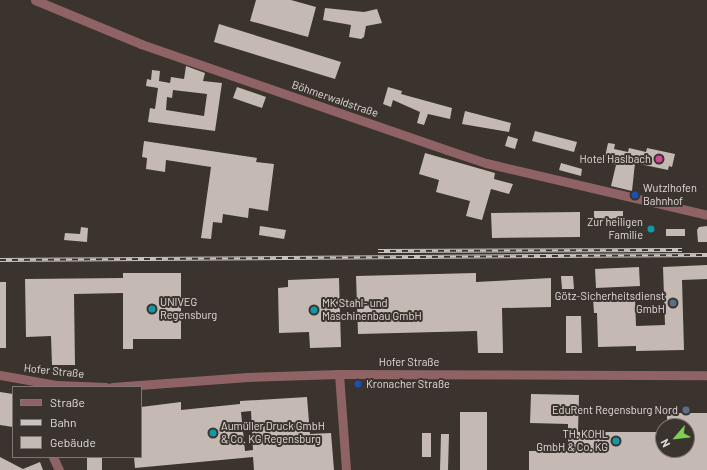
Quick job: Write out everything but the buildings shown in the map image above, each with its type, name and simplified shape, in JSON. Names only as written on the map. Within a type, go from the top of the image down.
[{"type":"street","name":"Böhmerwaldstraße","points":[[35,0],[127,39],[486,163],[707,215]]},
{"type":"street","name":"Hofer Straße","points":[[126,386],[248,377],[339,374],[707,375]]},
{"type":"street","points":[[339,374],[346,470]]},
{"type":"street","name":"Hofer Straße","points":[[0,375],[57,386]]},
{"type":"street","points":[[54,458],[59,470]]},
{"type":"railway","points":[[378,251],[682,250]]},
{"type":"railway","points":[[0,260],[707,255]]},
{"type":"place","name":"Hotel Haslbach","points":[[659,159]]},
{"type":"place","name":"Wutzlhofen Bahnhof","points":[[635,195]]},
{"type":"place","name":"Zur heiligen Familie","points":[[651,229]]},
{"type":"place","name":"Götz-Sicherheitsdienst GmbH","points":[[673,303]]},
{"type":"place","name":"UNIVEG Regensburg","points":[[152,309]]},
{"type":"place","name":"MK Stahl- und Maschinenbau GmbH","points":[[314,310]]},
{"type":"place","name":"Kronacher Straße","points":[[358,384]]},
{"type":"place","name":"EduRent Regensburg Nord","points":[[686,410]]},
{"type":"place","name":"Aumüller Druck GmbH & Co. KG Regensburg","points":[[213,433]]},
{"type":"place","name":"TH. KOHL GmbH & Co. KG","points":[[616,441]]}]
